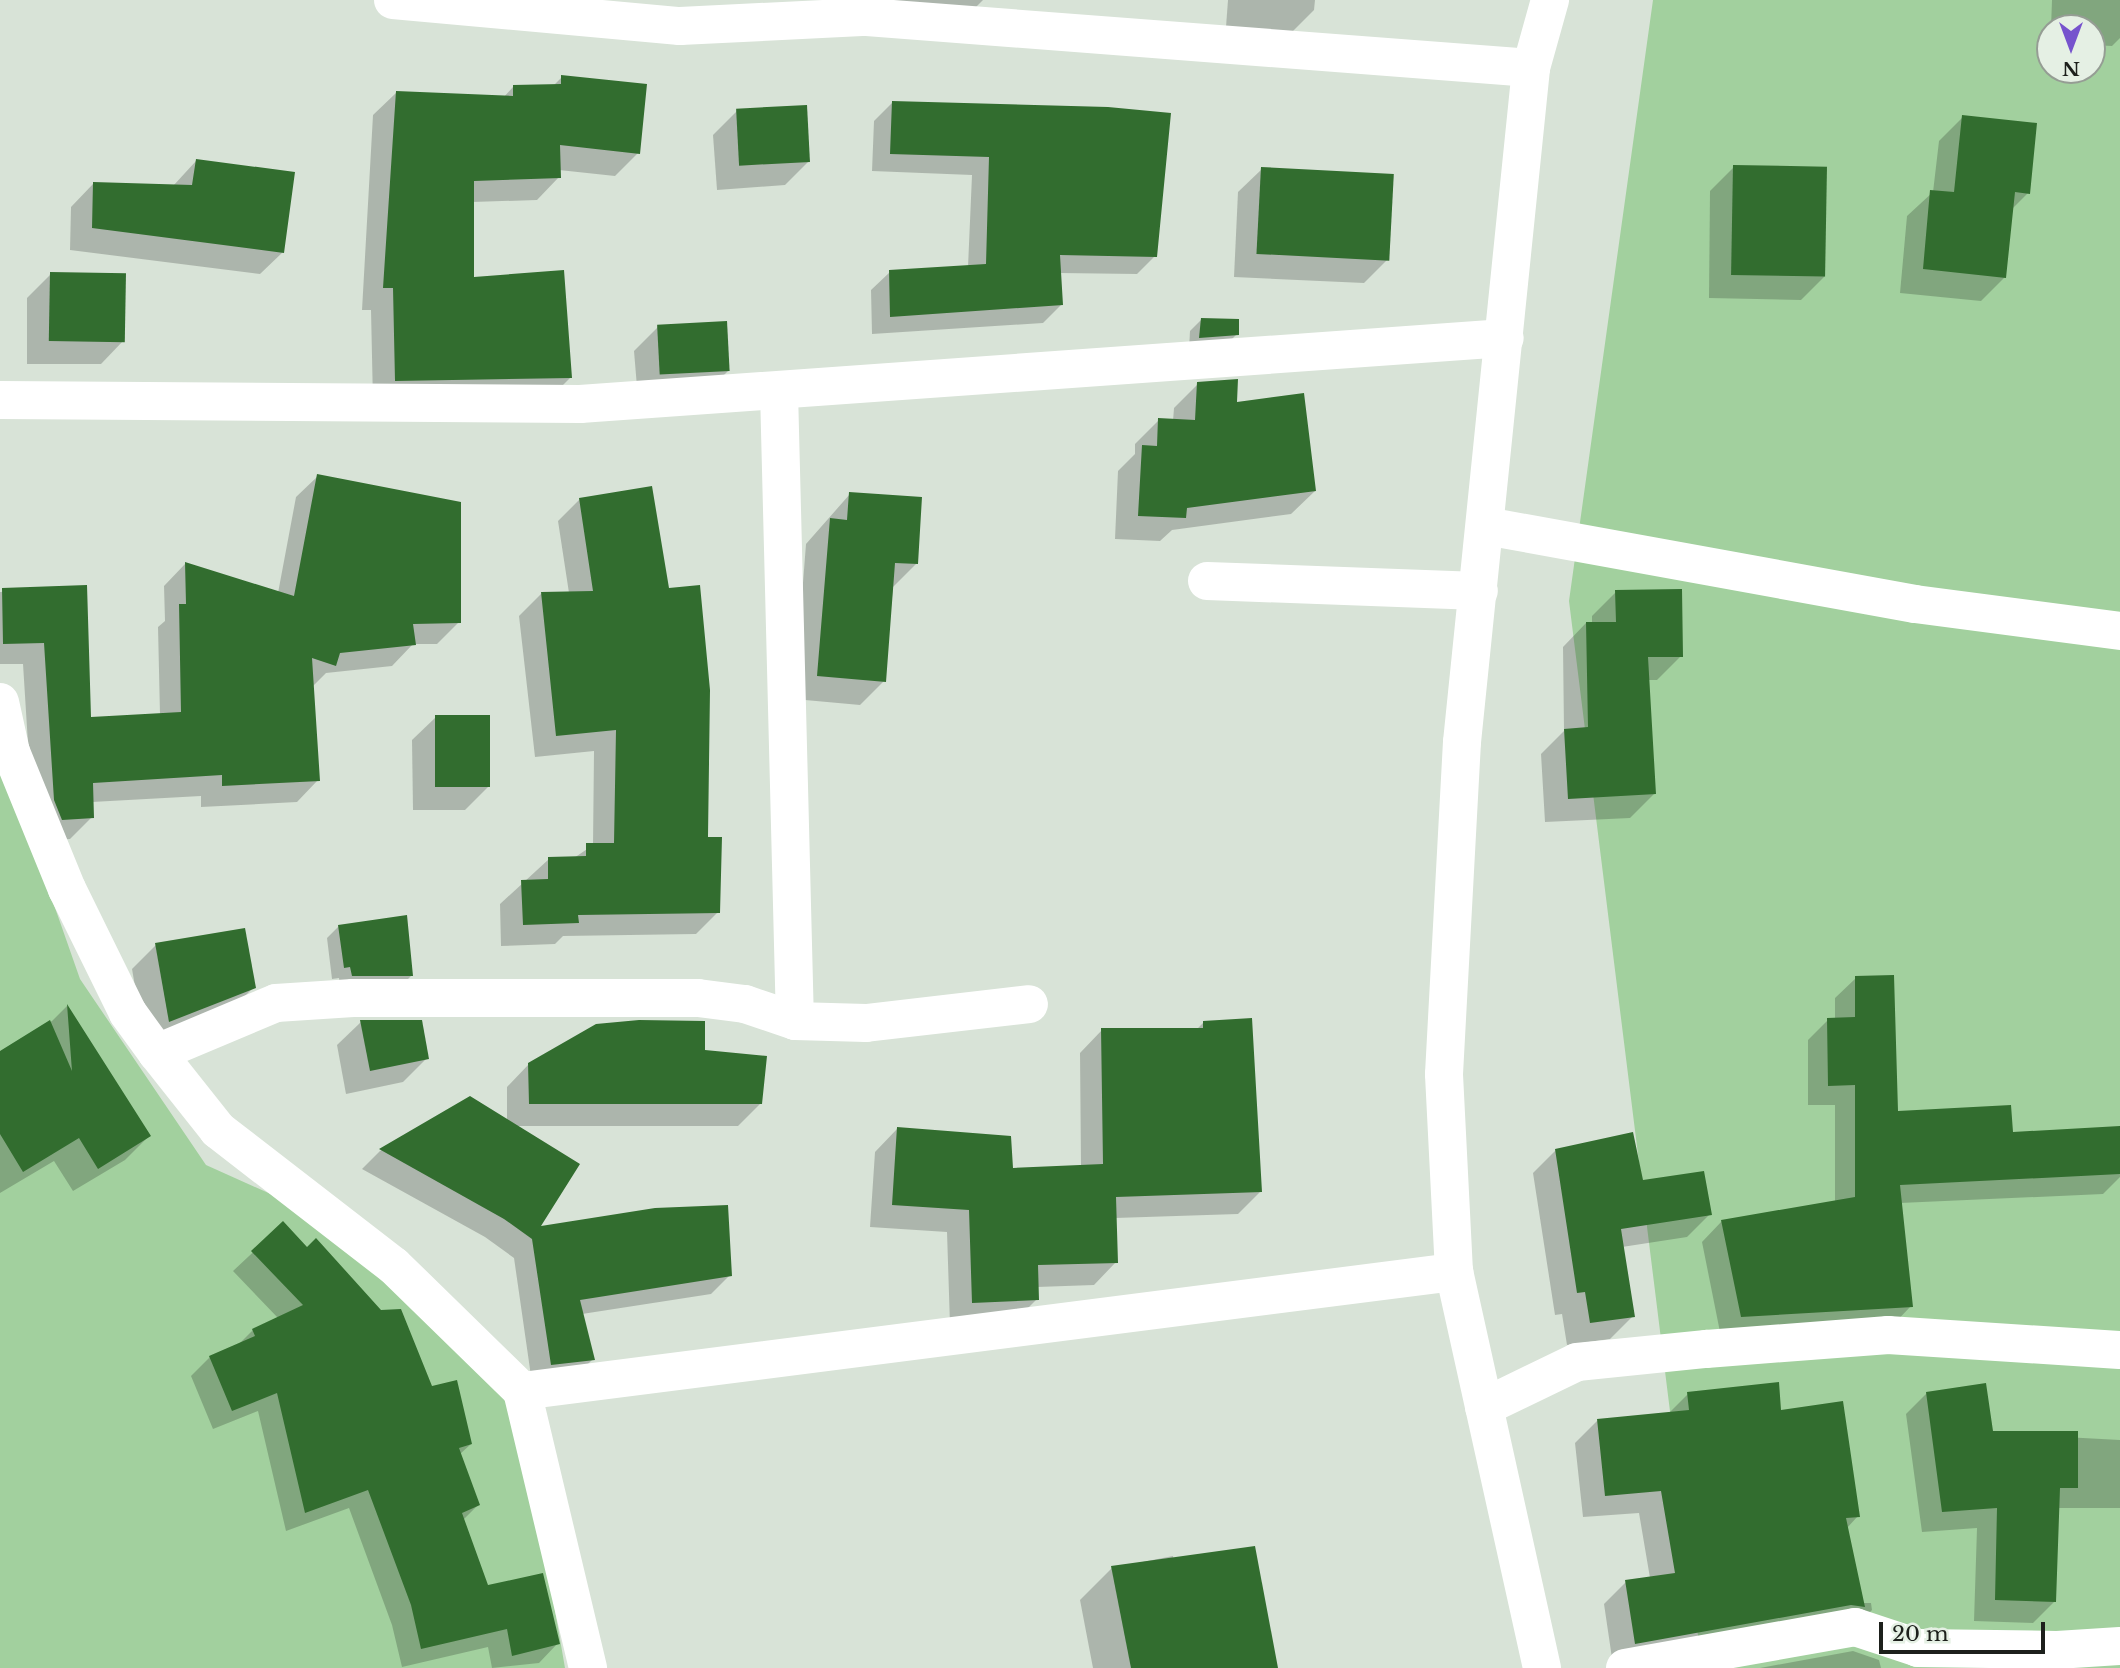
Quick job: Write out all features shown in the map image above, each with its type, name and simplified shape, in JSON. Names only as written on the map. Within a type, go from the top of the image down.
[{"type":"street","points":[[393,0],[680,26],[867,17],[1053,28],[1531,68]]},
{"type":"street","points":[[1542,1668],[1454,1272],[1444,1074],[1462,742],[1531,68],[1550,0]]},
{"type":"street","points":[[0,400],[566,404],[1505,338]]},
{"type":"street","points":[[779,391],[795,1021]]},
{"type":"street","points":[[1486,526],[1915,604],[2120,631]]},
{"type":"street","points":[[1207,581],[1479,591]]},
{"type":"street","points":[[0,702],[11,752],[67,889],[128,1013],[157,1053],[218,1130],[394,1266],[522,1391],[588,1668]]},
{"type":"street","points":[[157,1053],[276,1003],[353,998],[698,998],[745,1004],[795,1021],[866,1023],[1029,1004]]},
{"type":"street","points":[[522,1391],[1454,1272]]},
{"type":"street","points":[[1484,1407],[1577,1362],[1706,1349],[1888,1335],[2120,1350]]},
{"type":"street","points":[[1625,1668],[1855,1627],[1918,1648],[2057,1650],[2120,1646]]},
{"type":"green space","points":[[1653,0],[2120,0],[2120,1668],[1702,1668],[1569,601]]},
{"type":"green space","points":[[0,751],[80,979],[206,1165],[293,1204],[396,1281],[513,1407],[544,1547],[565,1668],[0,1668]]},
{"type":"building","points":[[561,75],[647,84],[640,154],[560,145],[561,178],[474,181],[474,277],[564,270],[572,378],[395,381],[393,288],[383,288],[396,91],[513,96],[513,85],[561,84]]},
{"type":"building","points":[[892,101],[1108,107],[1171,113],[1157,257],[1060,255],[1063,305],[890,317],[889,270],[986,264],[989,157],[890,154]]},
{"type":"building","points":[[807,105],[810,162],[739,166],[736,109]]},
{"type":"building","points":[[1962,115],[2037,123],[2030,194],[2015,192],[2006,278],[1923,269],[1930,190],[1954,192]]},
{"type":"building","points":[[196,159],[295,172],[284,253],[92,228],[93,182],[192,185]]},
{"type":"building","points":[[1733,165],[1827,167],[1825,277],[1731,275]]},
{"type":"building","points":[[1261,167],[1394,174],[1389,261],[1256,254]]},
{"type":"building","points":[[50,272],[126,273],[125,342],[49,341]]},
{"type":"building","points":[[1201,318],[1239,319],[1239,335],[1199,338]]},
{"type":"building","points":[[727,321],[730,371],[660,375],[657,325]]},
{"type":"building","points":[[1238,379],[1237,402],[1304,393],[1316,491],[1187,508],[1186,518],[1138,516],[1142,445],[1157,446],[1158,418],[1195,420],[1197,382]]},
{"type":"building","points":[[317,474],[461,502],[461,623],[413,624],[416,645],[340,653],[336,666],[312,658],[320,781],[222,786],[222,775],[93,783],[94,818],[62,820],[54,800],[44,643],[3,644],[2,588],[87,585],[91,717],[181,712],[179,604],[186,604],[185,562],[294,596]]},
{"type":"building","points":[[652,486],[669,588],[700,585],[710,690],[708,837],[722,837],[720,913],[578,915],[579,923],[523,925],[521,880],[548,879],[548,857],[586,856],[586,843],[614,843],[616,730],[556,736],[541,592],[593,591],[579,498]]},
{"type":"building","points":[[849,492],[922,497],[918,564],[895,563],[886,682],[817,676],[830,518],[847,520]]},
{"type":"building","points":[[1682,589],[1683,657],[1648,657],[1656,794],[1568,799],[1564,729],[1588,727],[1586,622],[1616,622],[1615,590]]},
{"type":"building","points":[[435,715],[490,715],[490,787],[435,787]]},
{"type":"building","points":[[407,915],[413,976],[352,976],[350,967],[344,968],[338,925]]},
{"type":"building","points":[[245,928],[256,988],[169,1022],[155,943]]},
{"type":"building","points":[[1894,975],[1898,1111],[2011,1105],[2013,1132],[2120,1126],[2120,1174],[1900,1185],[1913,1307],[1741,1317],[1721,1220],[1855,1197],[1855,1085],[1828,1086],[1827,1018],[1855,1017],[1855,976]]},
{"type":"building","points":[[67,1004],[151,1136],[98,1169],[79,1138],[23,1172],[0,1134],[0,1051],[50,1020],[72,1071]]},
{"type":"building","points":[[1252,1018],[1262,1192],[1116,1197],[1118,1263],[1038,1265],[1039,1300],[972,1303],[969,1210],[892,1205],[897,1127],[1011,1136],[1013,1168],[1103,1164],[1101,1028],[1203,1028],[1203,1021]]},
{"type":"building","points":[[360,1020],[422,1020],[429,1059],[370,1071]]},
{"type":"building","points":[[639,1020],[705,1021],[705,1050],[767,1056],[762,1104],[529,1104],[528,1063],[596,1024]]},
{"type":"building","points":[[470,1096],[580,1164],[541,1226],[655,1208],[728,1205],[732,1276],[580,1300],[595,1360],[551,1365],[532,1239],[504,1219],[379,1149]]},
{"type":"building","points":[[1633,1132],[1643,1180],[1704,1171],[1712,1215],[1621,1229],[1635,1317],[1590,1323],[1585,1292],[1577,1293],[1555,1149]]},
{"type":"building","points":[[283,1221],[307,1247],[316,1238],[381,1310],[401,1309],[432,1386],[457,1380],[472,1444],[459,1448],[480,1505],[462,1513],[488,1585],[543,1573],[560,1644],[512,1656],[507,1629],[421,1649],[411,1605],[368,1490],[305,1513],[277,1393],[232,1411],[209,1356],[255,1336],[252,1329],[303,1305],[251,1251]]},
{"type":"building","points":[[1779,1382],[1781,1410],[1843,1401],[1860,1517],[1846,1518],[1865,1607],[1851,1605],[1635,1644],[1625,1580],[1675,1573],[1661,1491],[1605,1496],[1597,1419],[1689,1410],[1687,1392]]},
{"type":"building","points":[[1986,1383],[1993,1431],[2078,1431],[2078,1488],[2060,1488],[2056,1602],[1995,1600],[1997,1508],[1942,1512],[1926,1392]]},
{"type":"building","points":[[1255,1546],[1278,1668],[1131,1668],[1111,1566]]}]
